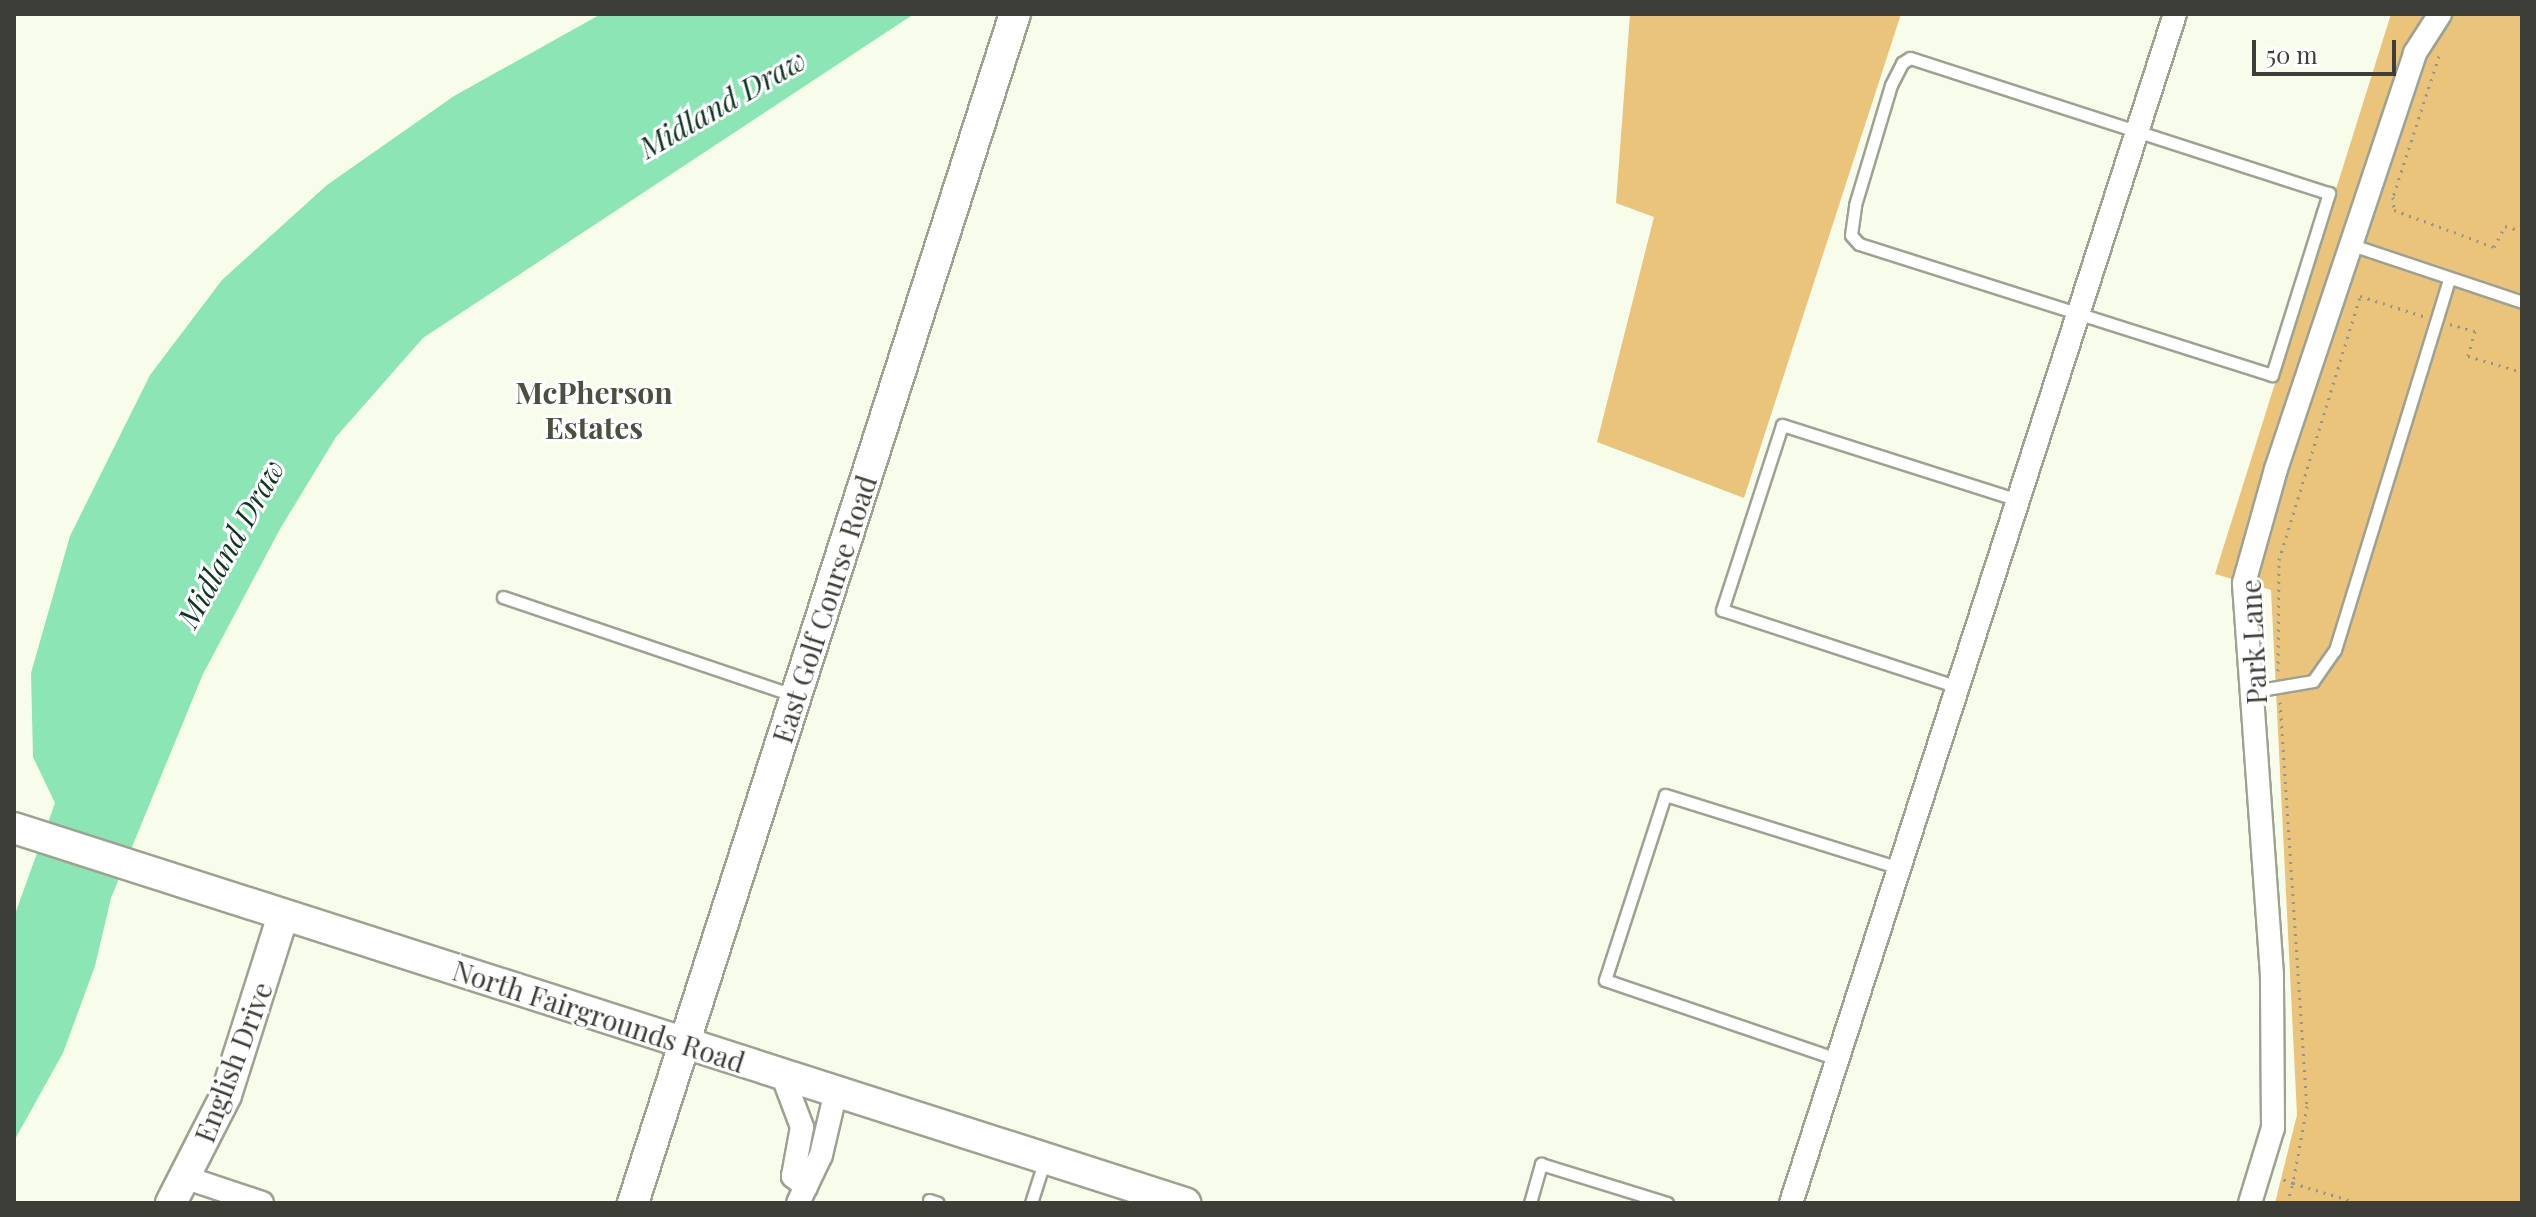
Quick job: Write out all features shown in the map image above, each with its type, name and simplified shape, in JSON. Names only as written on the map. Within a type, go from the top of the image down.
[{"type":"street","name":"East Golf Course Road","points":[[633,1203],[1015,14]]},
{"type":"street","points":[[1791,1203],[2175,14]]},
{"type":"street","name":"Park Lane","points":[[2250,1203],[2273,1128],[2272,975],[2244,583],[2415,53],[2440,14]]},
{"type":"street","name":"North Fairgrounds Road","points":[[28,832],[1185,1203]]},
{"type":"street","name":"English Drive","points":[[179,1191],[226,1095],[283,915]]},
{"type":"street","points":[[782,1074],[802,1127],[793,1157],[793,1176],[802,1195]]},
{"type":"street","points":[[802,1195],[821,1155],[836,1091]]},
{"type":"street","points":[[179,1191],[262,1203]]},
{"type":"lane","points":[[1920,59],[2137,130],[2329,193],[2272,375],[1871,249],[1851,235],[1891,85],[1902,63],[1920,59]]},
{"type":"lane","points":[[2352,245],[2522,302]]},
{"type":"lane","points":[[2254,691],[2313,681],[2335,650],[2449,279]]},
{"type":"lane","points":[[1958,687],[1722,610],[1782,425],[2018,500]]},
{"type":"lane","points":[[503,597],[796,696]]},
{"type":"lane","points":[[1837,1059],[1605,980],[1614,952],[1665,795],[1899,868]]},
{"type":"lane","points":[[1031,1203],[1045,1158]]},
{"type":"lane","points":[[1530,1203],[1541,1164],[1667,1203]]},
{"type":"path","points":[[2440,52],[2393,197],[2394,210],[2494,247],[2505,226],[2522,231]]},
{"type":"path","points":[[2287,1203],[2293,1183],[2358,1203]]},
{"type":"shaded area","points":[[1630,14],[1901,14],[1744,498],[1597,442],[1654,217],[1616,203]]},
{"type":"shaded area","points":[[2391,14],[2522,14],[2522,1203],[2275,1203],[2297,1115],[2271,590],[2215,574]]},
{"type":"water","name":"Midland Draw","points":[[601,14],[914,14],[423,338],[336,437],[280,529],[203,674],[111,898],[95,966],[63,1053],[14,1141],[14,917],[55,803],[33,757],[31,673],[70,536],[150,375],[222,280],[327,185],[454,96]]},
{"type":"district","name":"McPherson Estates","points":[[594,409]]}]
